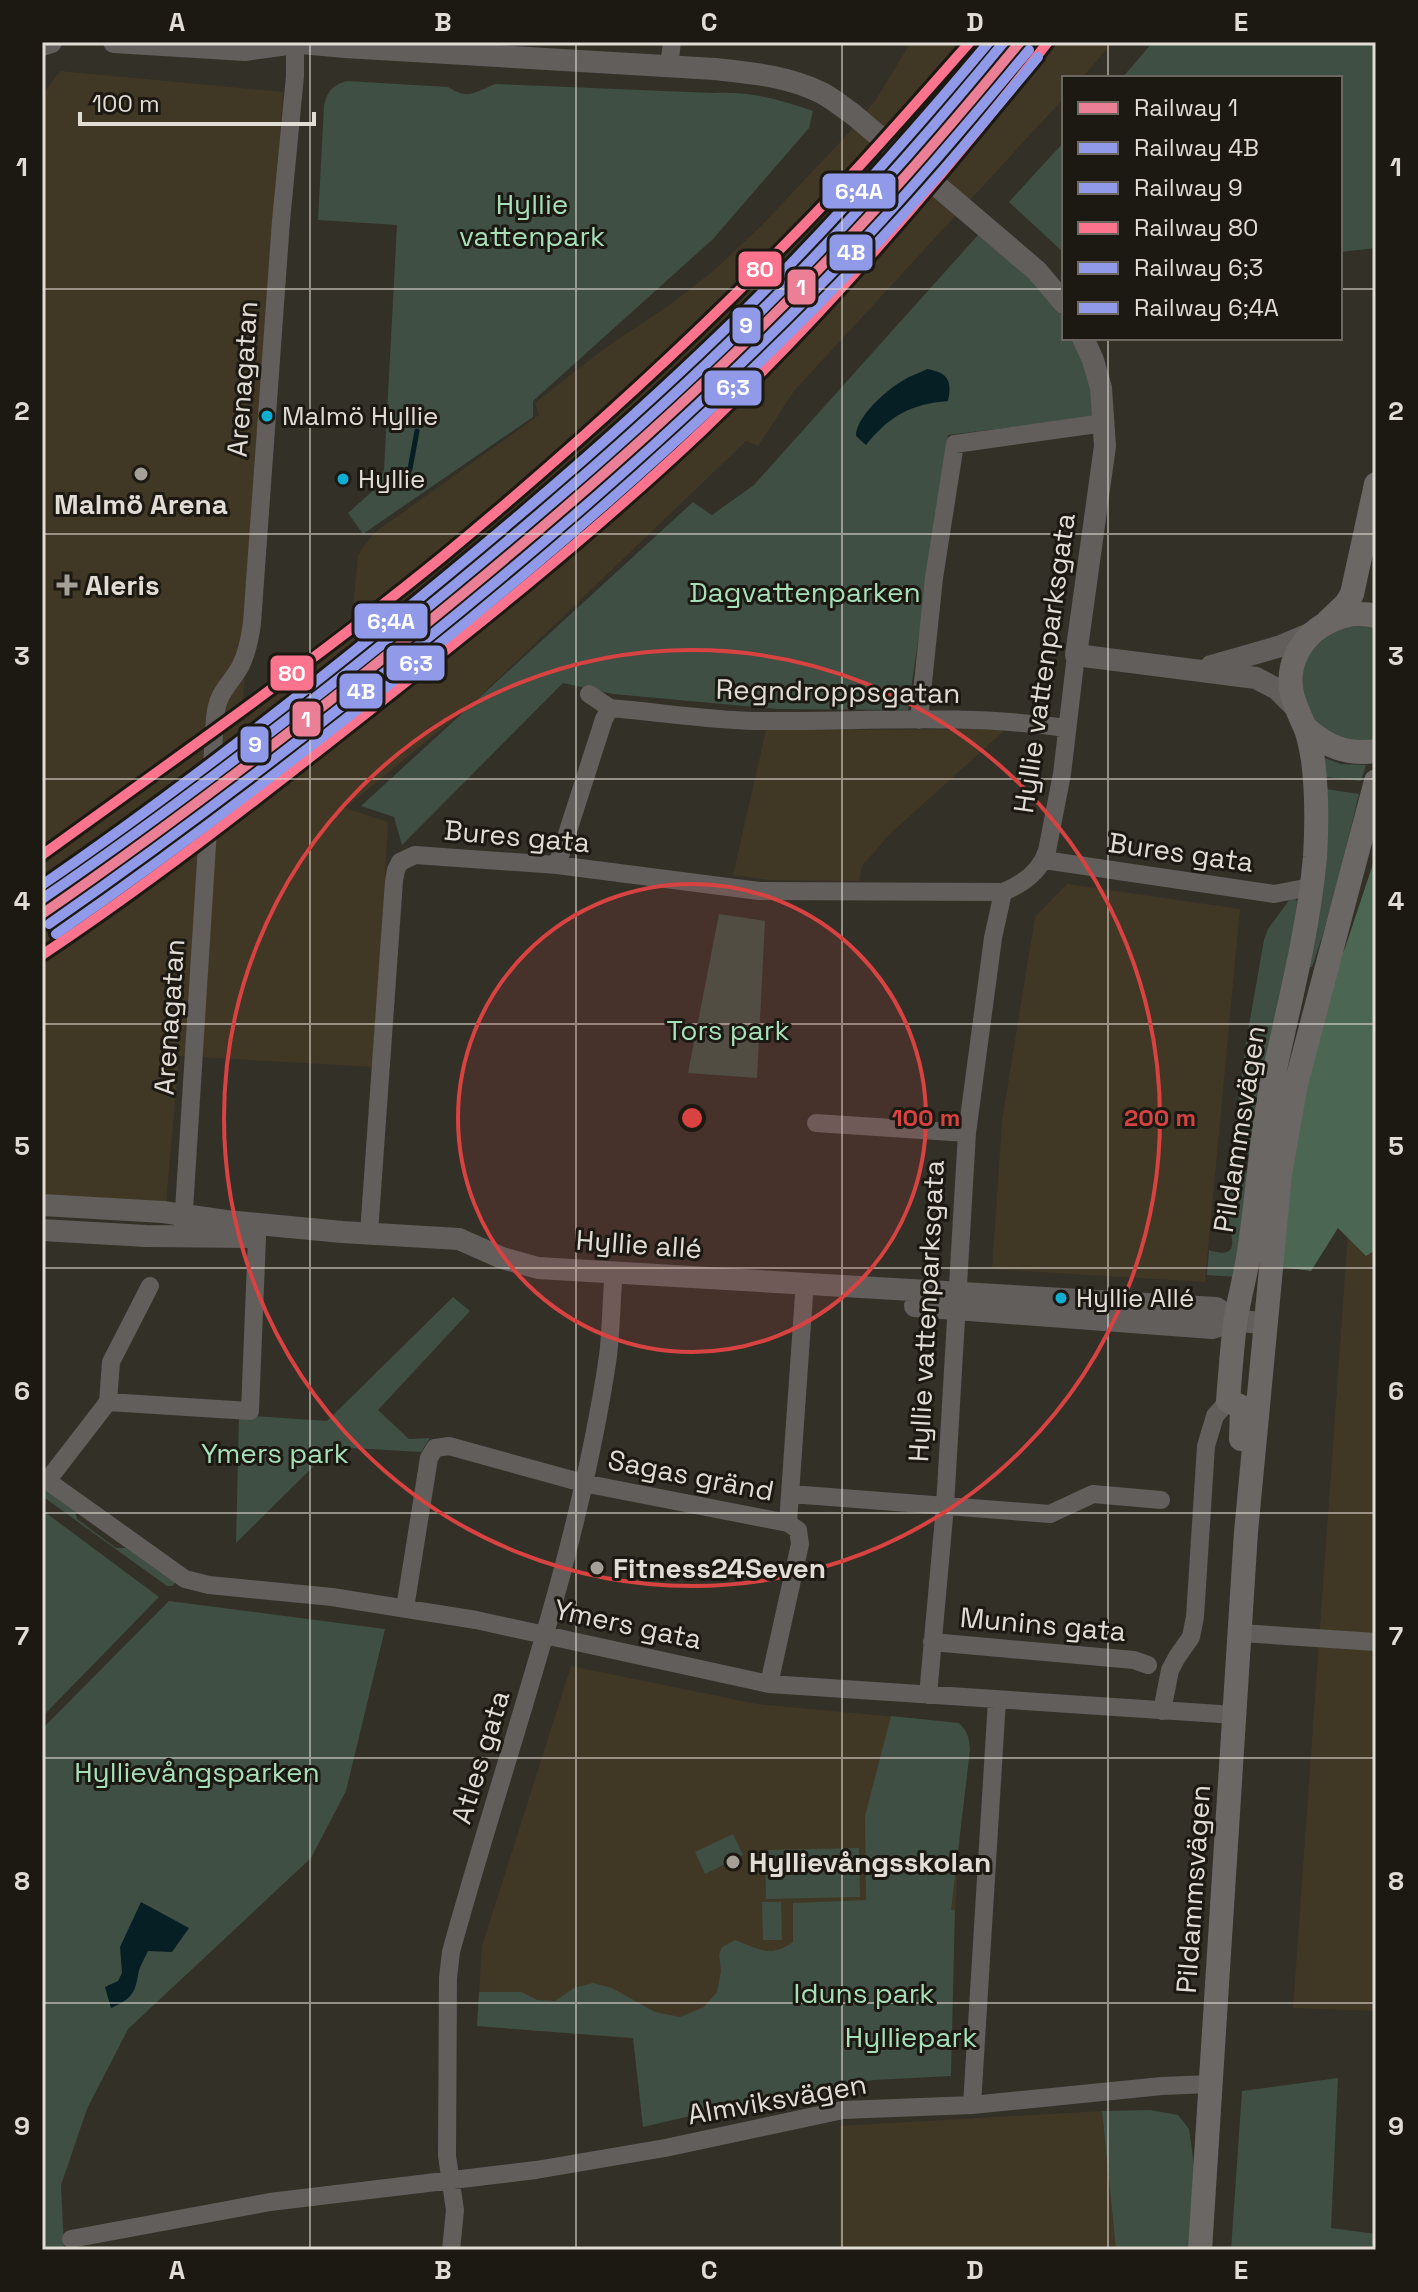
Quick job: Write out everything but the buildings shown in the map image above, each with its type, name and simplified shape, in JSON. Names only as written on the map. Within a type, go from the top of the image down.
[{"type":"main road","name":"Pildammsvägen","points":[[1246,1532],[1242,1487],[1242,1407],[1228,1401],[1236,1320],[1251,1243],[1269,1099],[1299,968],[1315,857],[1313,758],[1290,686],[1292,667],[1299,648],[1346,604],[1352,594],[1376,484]]},
{"type":"main road","points":[[1319,627],[1347,615],[1376,616]]},
{"type":"main road","points":[[1299,716],[1317,738],[1330,747],[1346,752],[1376,751]]},
{"type":"main road","name":"Pildammsvägen","points":[[1200,2250],[1246,1532],[1280,1174],[1296,1084],[1376,781]]},
{"type":"street","points":[[42,45],[51,42]]},
{"type":"street","points":[[114,42],[245,50],[293,43],[669,66],[759,73],[789,79],[824,94],[854,115],[990,229],[1037,271],[1062,301]]},
{"type":"street","points":[[669,66],[672,42]]},
{"type":"street","name":"Arenagatan","points":[[183,1226],[215,718],[218,700],[245,656],[252,623],[281,221],[295,76],[293,43]]},
{"type":"street","name":"Hyllie vattenparksgata","points":[[1044,860],[1062,774],[1103,457],[1101,388],[1084,340]]},
{"type":"street","points":[[919,720],[934,578],[955,444],[1104,423]]},
{"type":"street","points":[[1197,670],[1281,646],[1319,627]]},
{"type":"street","points":[[1076,655],[1256,678],[1277,689],[1299,716]]},
{"type":"street","name":"Regndroppsgatan","points":[[589,694],[610,708],[751,721],[919,720],[1066,728]]},
{"type":"street","points":[[557,865],[610,708]]},
{"type":"street","name":"Bures gata","points":[[369,1233],[396,870],[400,862],[415,855],[557,865],[759,891],[1003,892]]},
{"type":"street","points":[[1003,892],[1024,882],[1044,860]]},
{"type":"street","name":"Bures gata","points":[[1044,860],[1274,894],[1310,887]]},
{"type":"street","name":"Hyllie vattenparksgata","points":[[928,1695],[945,1506],[967,1133],[993,938],[1003,892]]},
{"type":"street","points":[[816,1123],[967,1133]]},
{"type":"street","name":"Hyllie allé","points":[[42,1205],[257,1237],[439,1246],[457,1250],[508,1273],[531,1277],[956,1302],[1009,1294],[1216,1308],[1236,1320],[1266,1324]]},
{"type":"street","name":"Hyllie allé","points":[[42,1230],[241,1223],[459,1239],[520,1265],[538,1268],[956,1302]]},
{"type":"street","points":[[108,1402],[250,1411],[257,1237]]},
{"type":"street","name":"Atles gata","points":[[451,2250],[455,2210],[447,2140],[448,1978],[451,1952],[546,1635],[583,1483],[608,1354],[613,1283]]},
{"type":"street","points":[[44,1479],[108,1402],[111,1362],[150,1286]]},
{"type":"street","name":"Sagas gränd","points":[[788,1523],[804,1295]]},
{"type":"street","points":[[1162,1711],[1170,1670],[1191,1637],[1195,1617],[1206,1446],[1215,1416],[1228,1401]]},
{"type":"street","name":"Sagas gränd","points":[[405,1608],[429,1458],[435,1448],[449,1446],[583,1483],[788,1523],[798,1530],[800,1544],[769,1684]]},
{"type":"street","name":"Ymers gata","points":[[44,1479],[185,1579],[209,1585],[332,1597],[405,1608],[769,1684],[1235,1715]]},
{"type":"street","name":"Sagas gränd","points":[[791,1494],[1050,1514],[1093,1494],[1161,1500]]},
{"type":"street","points":[[1241,1633],[1376,1642]]},
{"type":"street","name":"Munins gata","points":[[932,1642],[1134,1660],[1148,1665]]},
{"type":"street","points":[[972,2105],[997,1700]]},
{"type":"street","name":"Almviksvägen","points":[[71,2239],[270,2202],[536,2170],[665,2148],[843,2110],[972,2105],[1210,2084]]},
{"type":"shaded area","points":[[911,42],[1113,42],[1084,76],[1062,76],[1062,100],[794,391],[758,446],[746,441],[474,702],[345,808],[388,822],[375,1067],[179,1056],[166,1204],[42,1198],[42,96],[60,71],[283,92],[243,700],[352,617],[358,555],[374,533],[539,415],[535,403],[605,348],[712,272],[760,227],[875,101]]},
{"type":"shaded area","points":[[1006,729],[890,834],[862,866],[859,881],[769,880],[733,875],[766,730]]},
{"type":"shaded area","points":[[1067,884],[1240,909],[1205,1282],[992,1269],[1002,1121],[1035,917]]},
{"type":"shaded area","points":[[1376,1079],[1376,2011],[1293,2008],[1349,1219]]},
{"type":"shaded area","name":"Hyllievångsskolan","points":[[571,1666],[757,1704],[930,1720],[966,1739],[955,1910],[904,1912],[725,2046],[477,2026],[482,1946]]},
{"type":"shaded area","points":[[1102,2111],[1116,2250],[840,2250],[840,2126]]},
{"type":"green space","points":[[1153,42],[1376,42],[1376,248],[1342,252],[1342,76],[1124,76]]},
{"type":"green space","name":"Hyllie vattenpark","points":[[347,81],[448,87],[466,94],[495,84],[739,93],[813,111],[809,128],[713,239],[533,401],[533,417],[363,534],[348,513],[376,488],[384,470],[397,225],[318,220],[324,106],[331,90]]},
{"type":"green space","points":[[1062,144],[1062,251],[1009,202]]},
{"type":"green space","name":"Dagvattenparken","points":[[978,235],[1048,297],[1062,317],[1062,340],[1074,340],[1078,347],[1090,386],[1094,417],[948,435],[908,710],[778,709],[613,694],[563,683],[402,845],[394,817],[361,806],[693,502],[712,515],[754,485]]},
{"type":"green space","points":[[1376,627],[1376,739],[1360,741],[1336,737],[1309,713],[1300,677],[1308,653],[1337,628]]},
{"type":"green space","points":[[1322,757],[1341,764],[1366,765],[1361,781],[1325,777]]},
{"type":"green space","points":[[1326,789],[1359,794],[1326,924],[1312,967],[1309,967]]},
{"type":"green space","points":[[1376,855],[1376,1250],[1366,1256],[1338,1228],[1311,1271],[1281,1267],[1289,1175],[1322,994],[1345,948]]},
{"type":"green space","points":[[1295,897],[1297,902],[1290,958],[1251,1157],[1240,1147],[1234,1134],[1246,1042],[1264,940],[1268,929],[1290,899]]},
{"type":"green space","name":"Tors park","points":[[719,914],[765,921],[757,1078],[688,1073]]},
{"type":"green space","points":[[1234,1159],[1240,1160],[1247,1174],[1236,1277],[1207,1275],[1209,1250],[1220,1253],[1231,1248],[1227,1196],[1230,1164]]},
{"type":"green space","name":"Ymers park","points":[[453,1297],[470,1311],[378,1410],[409,1439],[430,1438],[421,1452],[333,1447],[236,1543],[239,1415],[327,1421]]},
{"type":"green space","points":[[42,1487],[75,1511],[77,1519],[116,1548],[126,1548],[176,1582],[167,1586],[42,1496]]},
{"type":"green space","points":[[42,1510],[159,1597],[42,1717]]},
{"type":"green space","name":"Hyllievångsparken","points":[[169,1601],[385,1629],[346,1791],[311,1858],[128,2029],[87,2109],[61,2185],[64,2250],[42,2250],[42,1729]]},
{"type":"green space","name":"Iduns park","points":[[891,1716],[959,1723],[969,1742],[951,1910],[955,1910],[951,2076],[874,2080],[746,2103],[643,2127],[633,2038],[477,2026],[479,1992],[522,1992],[537,2000],[555,2001],[574,1988],[593,1983],[612,1988],[655,2012],[680,2017],[704,2007],[717,1992],[722,1947],[735,1940],[758,1949],[778,1950],[793,1942],[793,1903],[866,1900],[865,1816]]},
{"type":"green space","points":[[733,1834],[743,1855],[705,1874],[695,1852]]},
{"type":"green space","points":[[859,1848],[860,1897],[766,1899],[765,1850]]},
{"type":"green space","points":[[762,1902],[781,1902],[782,1940],[763,1940]]},
{"type":"green space","points":[[1338,2078],[1331,2228],[1376,2234],[1376,2250],[1231,2250],[1242,2091]]},
{"type":"green space","points":[[1150,2110],[1178,2115],[1189,2129],[1194,2165],[1189,2250],[1116,2250],[1102,2111]]},
{"type":"water","points":[[927,369],[947,379],[950,388],[948,401],[923,405],[902,413],[883,426],[866,445],[856,436],[861,421],[882,396],[907,378]]},
{"type":"water","points":[[141,1902],[189,1928],[172,1952],[148,1951],[133,1992],[111,2008],[105,1987],[118,1981],[122,1973],[120,1947]]},
{"type":"waterway","points":[[410,469],[417,431]]},
{"type":"rail line","name":"80","points":[[42,855],[343,635],[535,479],[760,270],[846,181],[970,42]]},
{"type":"rail line","name":"6;4A","points":[[42,885],[173,792],[300,694],[587,457],[685,368],[780,275],[887,160],[989,42]]},
{"type":"rail line","name":"9","points":[[42,899],[305,706],[442,596],[594,467],[741,331],[816,255],[899,166],[1004,42]]},
{"type":"rail line","name":"1","points":[[42,914],[181,815],[362,676],[589,487],[763,326],[819,269],[911,170],[1020,42]]},
{"type":"rail line","name":"80","points":[[42,955],[158,874],[308,759],[527,585],[659,471],[749,385],[839,291],[967,144],[1048,42]]},
{"type":"rail line","name":"4B","points":[[49,924],[188,824],[369,685],[597,496],[714,389],[827,278],[920,178],[1029,50]]},
{"type":"rail line","name":"6;3","points":[[56,934],[287,765],[484,608],[605,505],[723,398],[836,286],[929,186],[1038,57]]},
{"type":"place","name":"Malmö Hyllie","points":[[267,416]]},
{"type":"place","name":"Malmö Arena","points":[[141,474]]},
{"type":"place","name":"Hyllie","points":[[343,479]]},
{"type":"place","name":"Aleris","points":[[67,585]]},
{"type":"place","name":"Hyllie Allé","points":[[1061,1298]]},
{"type":"place","name":"Fitness24Seven","points":[[597,1568]]},
{"type":"place","name":"Hyllievångsskolan","points":[[733,1862]]},
{"type":"park label","name":"Hylliepark","points":[[911,2037]]}]
